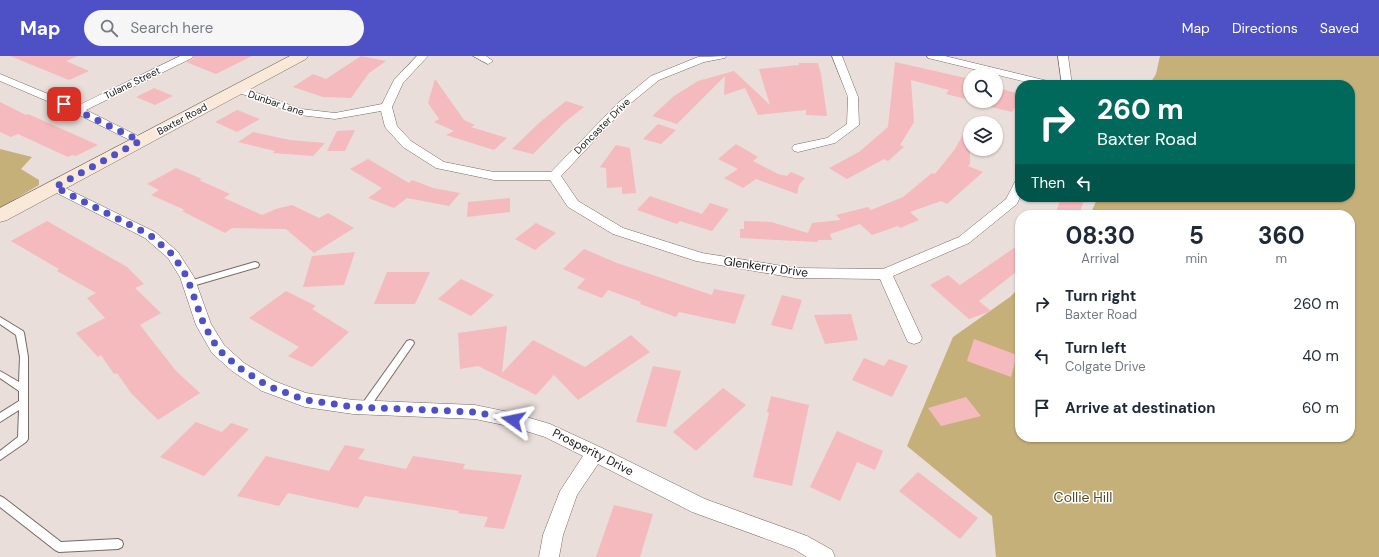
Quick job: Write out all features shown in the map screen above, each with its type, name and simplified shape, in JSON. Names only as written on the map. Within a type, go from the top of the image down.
[{"type":"street","name":"Tulane Street","points":[[77,110],[188,56]]},
{"type":"street","name":"Baxter Road","points":[[0,216],[301,56]]},
{"type":"street","points":[[423,56],[398,82],[386,107],[391,127],[407,144],[440,165],[494,176],[554,176]]},
{"type":"street","points":[[478,56],[488,61]]},
{"type":"street","name":"Doncaster Drive","points":[[554,176],[622,105],[655,78],[702,59],[721,56]]},
{"type":"street","points":[[798,148],[831,141],[853,125],[853,97],[837,56]]},
{"type":"street","points":[[932,56],[1031,80]]},
{"type":"street","points":[[1063,56],[1066,80]]},
{"type":"street","points":[[0,77],[77,110],[140,141]]},
{"type":"street","name":"Dunbar Lane","points":[[238,89],[298,112],[335,116],[386,107]]},
{"type":"street","name":"Glenkerry Drive","points":[[554,176],[573,204],[618,231],[701,258],[795,274],[885,274],[964,240],[1012,201],[1015,194]]},
{"type":"street","name":"Prosperity Drive","points":[[55,187],[150,235],[173,255],[187,277],[204,325],[218,349],[238,367],[268,386],[305,400],[365,408],[475,412],[513,420],[550,431],[699,506],[800,542],[825,557]]},
{"type":"street","points":[[885,274],[914,338]]},
{"type":"street","points":[[549,557],[553,535],[569,491],[596,453]]},
{"type":"lane","points":[[189,284],[256,265]]},
{"type":"lane","points":[[0,320],[20,333],[24,358],[23,439],[0,456]]},
{"type":"lane","points":[[365,408],[410,344]]},
{"type":"lane","points":[[0,374],[24,390]]},
{"type":"lane","points":[[0,418],[24,402]]},
{"type":"lane","points":[[0,501],[59,547],[118,544]]},
{"type":"green space","name":"Collie Hill","points":[[1160,56],[1379,56],[1379,557],[996,557],[992,516],[907,446],[953,337],[1015,292],[1015,442],[1355,442],[1355,210],[1092,210],[1096,202],[1355,202],[1355,80],[1152,80],[1156,74]]},
{"type":"green space","points":[[0,149],[32,157],[21,169],[39,180],[39,185],[0,208]]},
{"type":"building","points":[[10,56],[78,56],[66,61],[89,71],[69,80]]},
{"type":"building","points":[[194,56],[252,56],[216,74],[186,62],[193,59]]},
{"type":"building","points":[[361,56],[386,61],[369,73],[351,98],[323,97],[293,87],[313,74],[326,79]]},
{"type":"building","points":[[895,62],[963,77],[963,98],[946,94],[949,90],[911,80],[914,122],[900,145],[904,147],[888,161],[884,159],[847,179],[829,168],[859,152],[888,127]]},
{"type":"building","points":[[799,63],[818,63],[827,116],[806,115],[806,110],[758,115],[745,88],[724,95],[725,76],[677,124],[652,116],[674,96],[698,81],[734,71],[770,105],[759,69],[799,65]]},
{"type":"building","points":[[435,79],[464,120],[475,125],[471,127],[507,138],[494,150],[446,135],[454,131],[434,122],[439,119],[428,103]]},
{"type":"building","points":[[154,88],[173,96],[155,105],[136,97]]},
{"type":"building","points":[[1003,90],[1015,93],[1015,107],[1012,112],[995,108],[1003,108]]},
{"type":"building","points":[[566,101],[584,107],[565,122],[533,154],[512,149],[539,123]]},
{"type":"building","points":[[0,102],[26,115],[28,114],[98,145],[76,156],[72,155],[68,157],[18,134],[11,137],[0,132]]},
{"type":"building","points":[[237,110],[260,119],[237,132],[215,122]]},
{"type":"building","points":[[658,124],[676,130],[661,144],[643,139]]},
{"type":"building","points":[[355,130],[345,151],[327,151],[337,131]]},
{"type":"building","points":[[253,132],[290,140],[325,143],[313,156],[273,153],[275,151],[238,142]]},
{"type":"building","points":[[963,135],[963,156],[970,156],[970,164],[968,166],[983,172],[947,204],[941,201],[910,212],[919,220],[900,228],[898,226],[872,235],[860,224],[830,234],[832,240],[818,240],[818,242],[740,238],[740,229],[744,229],[744,221],[771,222],[808,233],[812,223],[841,220],[836,215],[868,207],[871,210],[903,197],[932,173],[935,174],[955,149]]},
{"type":"building","points":[[736,144],[758,157],[753,161],[778,174],[787,176],[791,172],[805,178],[799,185],[797,194],[756,179],[743,188],[724,178],[738,169],[718,159]]},
{"type":"building","points":[[616,145],[630,148],[636,193],[622,194],[622,187],[607,188],[606,168],[600,167]]},
{"type":"building","points":[[368,159],[409,183],[412,180],[433,188],[460,193],[449,206],[407,198],[394,208],[368,198],[382,188],[350,169]]},
{"type":"building","points":[[176,168],[202,179],[199,180],[230,194],[224,198],[262,215],[276,209],[292,205],[319,218],[328,213],[354,228],[314,253],[286,229],[232,228],[225,233],[182,211],[185,210],[151,195],[159,190],[147,184]]},
{"type":"building","points":[[650,196],[702,214],[710,203],[729,209],[712,231],[680,221],[677,224],[637,210]]},
{"type":"building","points":[[510,198],[510,212],[467,217],[468,202]]},
{"type":"building","points":[[1059,202],[1083,202],[1081,210],[1057,210]]},
{"type":"building","points":[[47,221],[127,267],[144,284],[135,288],[161,313],[140,325],[176,371],[200,393],[158,420],[131,393],[117,373],[114,374],[101,355],[98,357],[76,333],[105,318],[87,298],[96,293],[57,271],[59,269],[11,241]]},
{"type":"building","points":[[536,223],[556,233],[535,250],[515,239]]},
{"type":"building","points":[[1015,247],[1015,273],[979,301],[991,311],[969,319],[930,285],[948,275],[960,285]]},
{"type":"building","points":[[584,249],[617,263],[712,295],[714,289],[745,295],[735,324],[679,312],[676,317],[640,304],[641,302],[608,290],[602,298],[577,288],[585,279],[563,269]]},
{"type":"building","points":[[355,252],[344,285],[303,287],[312,256]]},
{"type":"building","points":[[387,272],[430,272],[415,304],[374,304]]},
{"type":"building","points":[[461,279],[494,295],[471,316],[438,299]]},
{"type":"building","points":[[286,291],[316,306],[312,309],[349,332],[312,367],[288,356],[299,347],[249,318]]},
{"type":"building","points":[[782,295],[802,300],[792,330],[771,325]]},
{"type":"building","points":[[851,314],[858,340],[825,344],[814,315]]},
{"type":"building","points":[[507,326],[502,373],[533,340],[585,367],[631,335],[650,352],[578,400],[554,375],[536,395],[478,366],[460,369],[458,333]]},
{"type":"building","points":[[974,339],[1015,354],[1015,362],[1011,377],[967,361]]},
{"type":"building","points":[[864,358],[884,366],[889,359],[908,366],[892,397],[852,380]]},
{"type":"building","points":[[653,366],[681,371],[666,427],[636,422]]},
{"type":"building","points":[[723,388],[746,405],[696,451],[673,432]]},
{"type":"building","points":[[771,396],[809,405],[792,486],[753,477],[769,413],[767,412]]},
{"type":"building","points":[[966,397],[981,416],[941,426],[928,408]]},
{"type":"building","points":[[196,422],[222,432],[231,423],[249,429],[204,476],[160,457]]},
{"type":"building","points":[[837,431],[883,451],[875,470],[857,462],[840,501],[810,487]]},
{"type":"building","points":[[345,445],[365,449],[358,459],[406,469],[413,456],[465,464],[463,469],[522,475],[504,529],[484,527],[488,517],[365,496],[358,508],[288,493],[279,506],[237,496],[266,456],[329,471]]},
{"type":"building","points":[[918,472],[978,518],[960,539],[899,491]]},
{"type":"building","points":[[614,505],[653,514],[640,557],[596,557]]},
{"type":"route","points":[[64,104],[140,141],[55,187],[150,235],[173,255],[187,277],[204,325],[218,349],[238,367],[268,386],[305,400],[353,407],[475,412],[513,420]]}]
